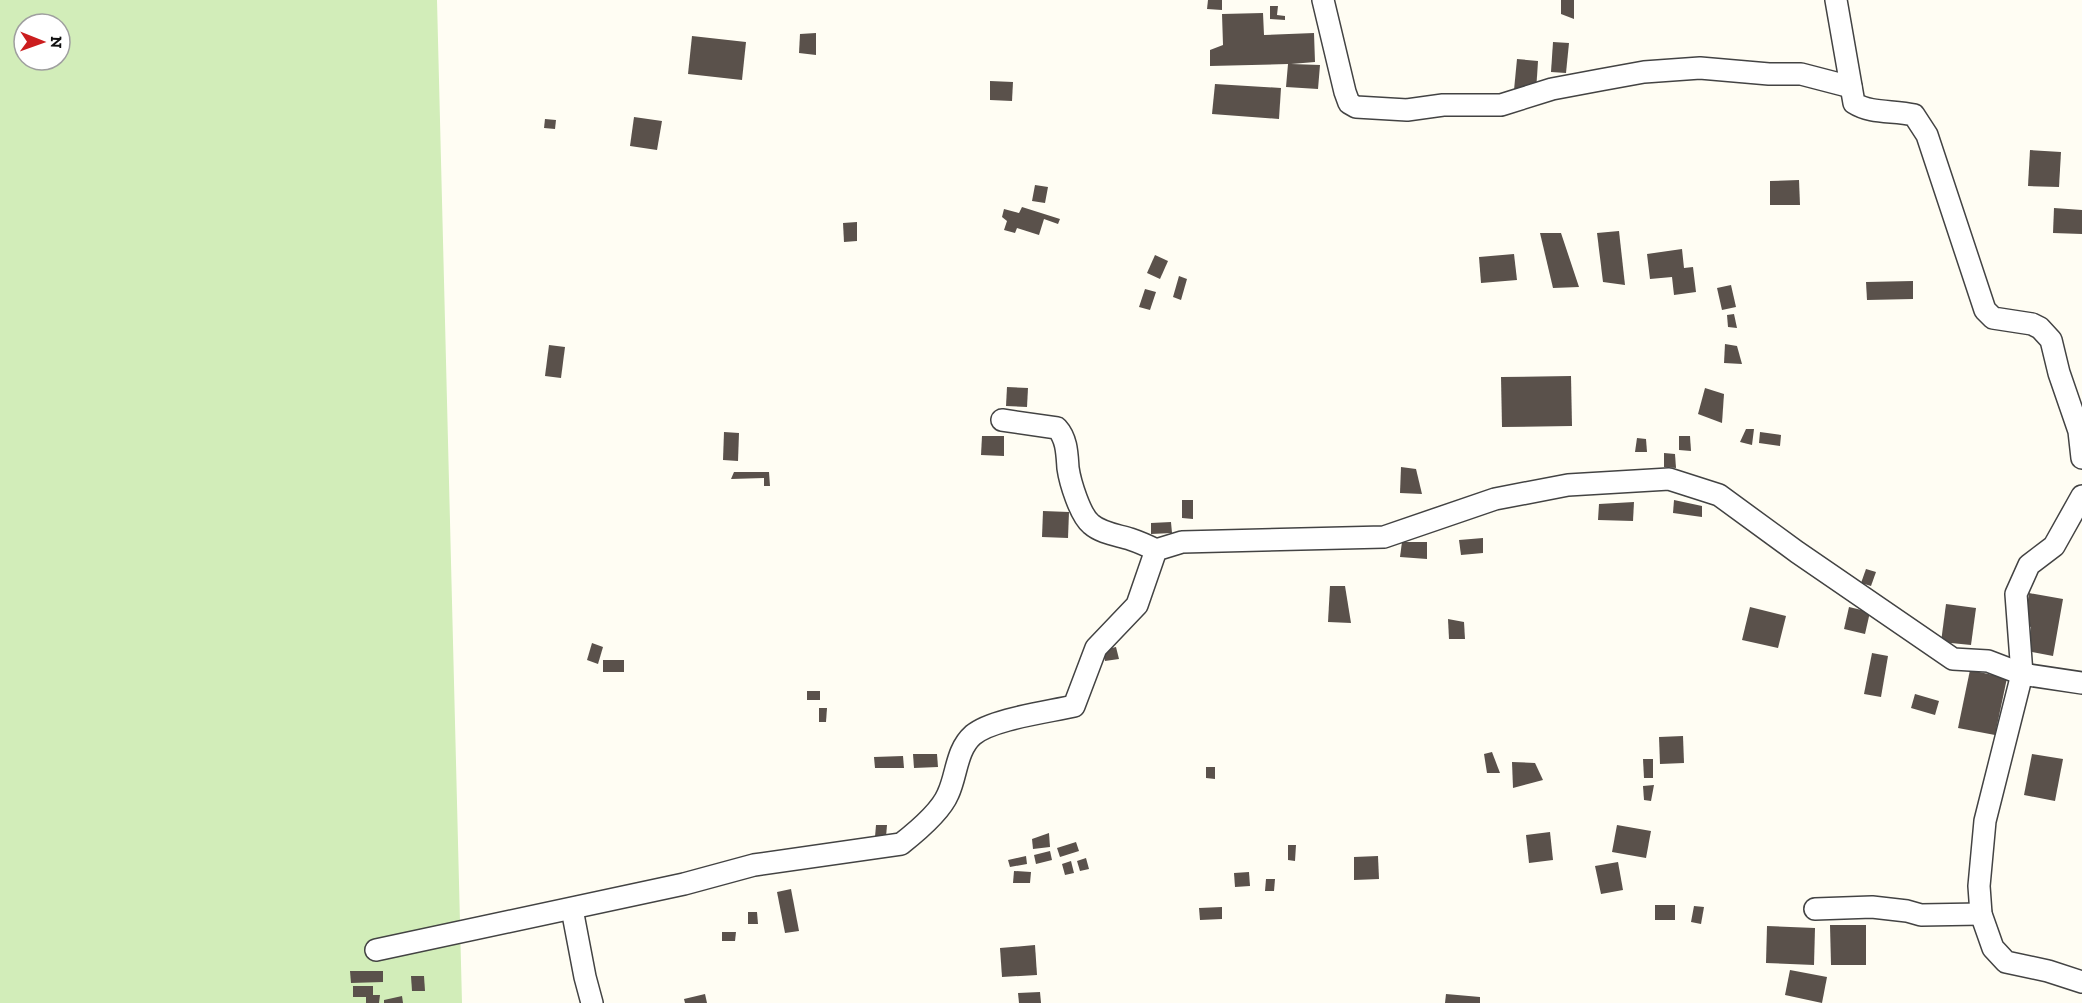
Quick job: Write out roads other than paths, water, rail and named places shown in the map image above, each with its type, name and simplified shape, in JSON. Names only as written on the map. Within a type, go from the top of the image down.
[{"type":"street","points":[[1323,0],[1345,92],[1349,103],[1356,107],[1407,110],[1443,105],[1501,105],[1552,90],[1644,72],[1700,68],[1770,74],[1801,74],[1851,87]]},
{"type":"street","points":[[1836,0],[1854,102],[1864,109],[1914,115],[1927,135],[1985,310],[1993,318],[2032,324],[2040,328],[2051,340],[2059,374],[2079,431],[2082,458]]},
{"type":"street","points":[[1002,420],[1057,428],[1063,434],[1066,444],[1069,476],[1077,501],[1090,524],[1115,537],[1129,539],[1156,549],[1182,542],[1384,537],[1495,499],[1568,485],[1669,479],[1719,495],[1789,547],[1953,659],[1988,661],[2022,674],[2082,683]]},
{"type":"street","points":[[2082,496],[2054,546],[2029,565],[2016,594],[2022,674],[1986,821],[1979,886],[1981,915],[1993,948],[2006,962],[2048,971],[2082,982]]},
{"type":"street","points":[[376,950],[684,884],[754,865],[901,844],[919,830],[948,796],[962,749],[973,735],[992,724],[1074,706],[1096,648],[1137,605],[1156,549]]},
{"type":"street","points":[[1815,909],[1872,907],[1907,910],[1921,915],[1981,915]]},
{"type":"street","points":[[572,909],[592,1003]]}]
